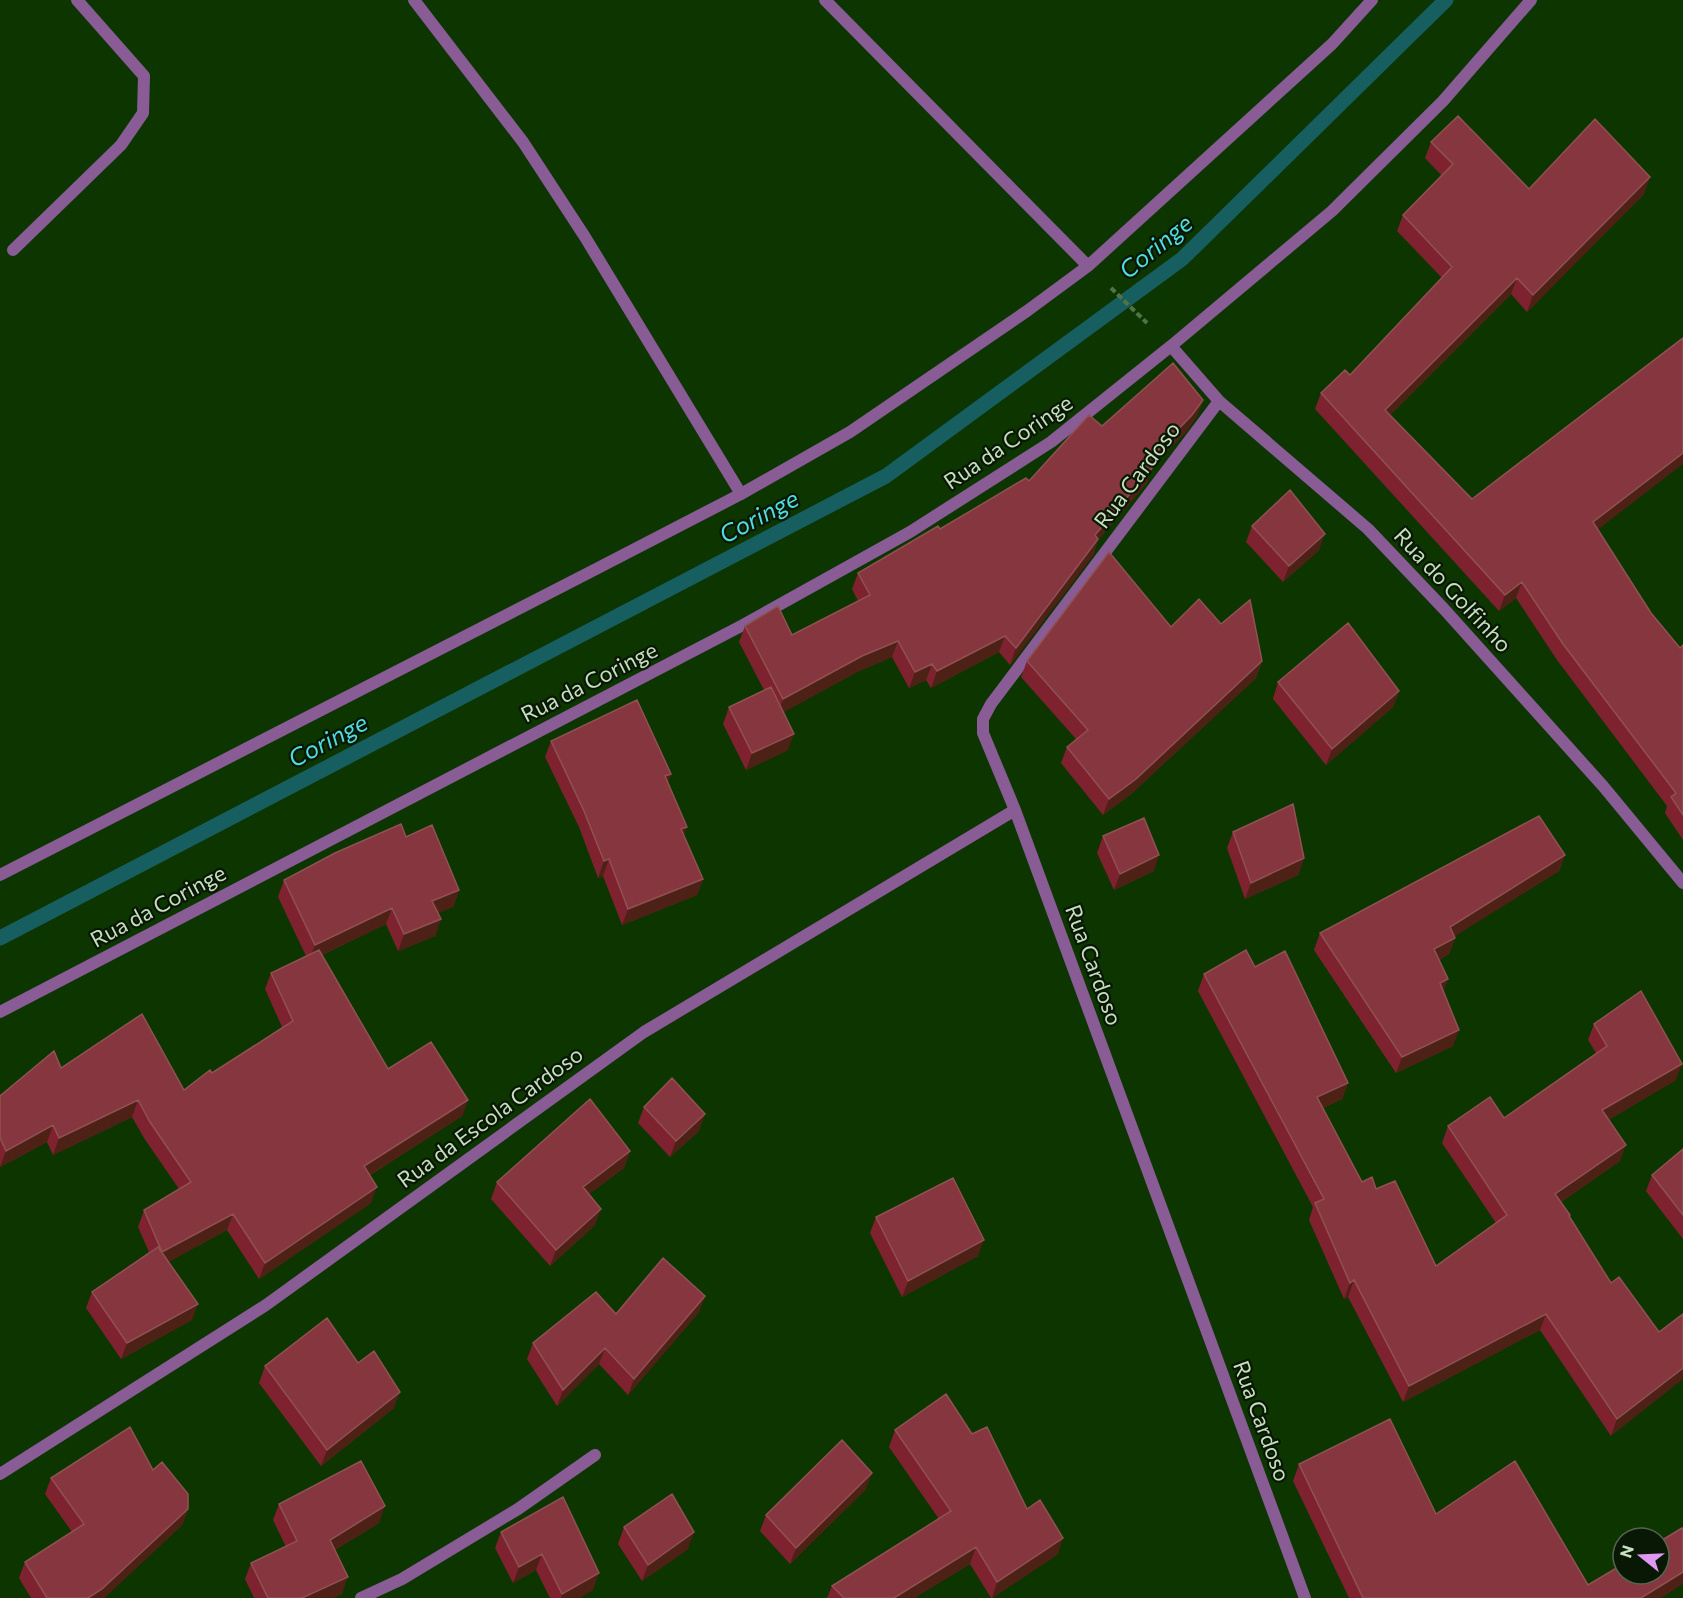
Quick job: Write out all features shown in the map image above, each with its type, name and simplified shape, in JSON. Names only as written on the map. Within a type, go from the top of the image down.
[{"type":"street","points":[[13,250],[121,145],[143,113],[144,76],[77,0]]},
{"type":"street","points":[[414,0],[523,142],[585,237],[741,494]]},
{"type":"street","points":[[825,0],[1088,266]]},
{"type":"street","points":[[0,874],[741,494],[850,432],[1027,311],[1088,266],[1332,44],[1372,0]]},
{"type":"street","name":"Rua da Coringe","points":[[0,1012],[733,630],[910,532],[1051,442],[1171,346],[1332,211],[1443,101],[1531,0]]},
{"type":"street","name":"Rua do Golfinho","points":[[1171,346],[1219,401],[1368,529],[1444,609],[1603,786],[1683,883]]},
{"type":"street","name":"Rua Cardoso","points":[[1219,401],[998,694],[983,719],[983,733],[1015,810],[1305,1598]]},
{"type":"street","name":"Rua da Escola Cardoso","points":[[0,1474],[266,1305],[644,1032],[1015,810]]},
{"type":"street","points":[[361,1598],[402,1579],[518,1509],[595,1455]]},
{"type":"path","points":[[1088,266],[1171,346]]},
{"type":"building","points":[[1458,116],[1529,189],[1595,119],[1650,177],[1533,295],[1517,278],[1385,410],[1472,499],[1683,338],[1683,453],[1593,522],[1651,613],[1680,648],[1683,645],[1683,815],[1671,797],[1676,793],[1563,644],[1522,582],[1505,595],[1321,393],[1345,370],[1350,375],[1452,267],[1403,215],[1453,164],[1431,142]]},
{"type":"building","points":[[1173,363],[1203,400],[1192,415],[1146,463],[1152,468],[1095,535],[1098,539],[1016,648],[1005,636],[937,671],[932,664],[915,672],[898,641],[862,656],[783,699],[745,626],[778,606],[792,635],[870,595],[858,573],[938,526],[940,529],[1026,478],[1029,481],[1089,415],[1102,426]]},
{"type":"building","points":[[1290,490],[1325,534],[1289,566],[1252,526]]},
{"type":"building","points":[[1109,552],[1171,627],[1199,599],[1221,624],[1250,600],[1262,661],[1136,779],[1109,799],[1067,747],[1088,730],[1027,661]]},
{"type":"building","points":[[1348,623],[1399,691],[1332,749],[1278,682]]},
{"type":"building","points":[[771,687],[794,734],[752,753],[729,707]]},
{"type":"building","points":[[637,700],[671,774],[665,776],[687,827],[681,829],[703,879],[628,909],[609,859],[604,861],[584,811],[551,741]]},
{"type":"building","points":[[1293,804],[1304,858],[1251,883],[1233,832]]},
{"type":"building","points":[[1539,816],[1565,855],[1450,927],[1455,938],[1434,949],[1448,979],[1440,983],[1459,1030],[1402,1057],[1320,933]]},
{"type":"building","points":[[1144,818],[1159,855],[1120,874],[1103,836]]},
{"type":"building","points":[[401,824],[406,837],[432,825],[459,890],[432,901],[441,919],[404,934],[392,908],[315,945],[284,880],[335,853]]},
{"type":"building","points":[[319,950],[388,1069],[431,1042],[468,1100],[364,1166],[377,1187],[265,1263],[233,1214],[162,1252],[144,1210],[191,1182],[150,1122],[138,1100],[59,1138],[53,1125],[6,1151],[0,1138],[0,1096],[54,1051],[61,1068],[142,1014],[184,1090],[210,1070],[212,1073],[293,1021],[271,973]]},
{"type":"building","points":[[1246,950],[1255,967],[1285,951],[1348,1083],[1317,1097],[1362,1182],[1372,1177],[1376,1189],[1395,1181],[1436,1266],[1507,1215],[1448,1126],[1490,1097],[1504,1118],[1607,1046],[1594,1024],[1641,991],[1682,1064],[1602,1110],[1626,1145],[1555,1194],[1611,1283],[1619,1277],[1659,1332],[1683,1314],[1683,1368],[1617,1419],[1546,1314],[1409,1386],[1354,1280],[1350,1283],[1315,1203],[1324,1199],[1204,974]]},
{"type":"building","points":[[672,1078],[705,1114],[676,1141],[644,1107]]},
{"type":"building","points":[[590,1099],[630,1151],[583,1187],[601,1209],[556,1250],[497,1182]]},
{"type":"building","points":[[1683,1149],[1683,1215],[1652,1175]]},
{"type":"building","points":[[953,1178],[984,1240],[908,1281],[876,1217]]},
{"type":"building","points":[[158,1247],[198,1304],[127,1343],[92,1292]]},
{"type":"building","points":[[663,1258],[705,1296],[634,1379],[605,1348],[563,1390],[533,1343],[596,1292],[616,1314]]},
{"type":"building","points":[[327,1318],[358,1363],[374,1351],[400,1392],[327,1450],[265,1366]]},
{"type":"building","points":[[946,1394],[972,1434],[987,1427],[1027,1509],[1040,1500],[1063,1538],[997,1582],[976,1547],[894,1598],[844,1598],[832,1586],[951,1511],[895,1430]]},
{"type":"building","points":[[1390,1419],[1436,1514],[1515,1461],[1588,1585],[1611,1571],[1611,1586],[1660,1586],[1641,1598],[1363,1598],[1299,1464]]},
{"type":"building","points":[[130,1427],[153,1470],[162,1462],[188,1494],[188,1509],[102,1589],[88,1598],[47,1598],[25,1562],[84,1524],[51,1478]]},
{"type":"building","points":[[842,1440],[872,1473],[796,1548],[766,1515]]},
{"type":"building","points":[[361,1461],[385,1506],[330,1540],[348,1577],[302,1598],[268,1598],[251,1563],[297,1541],[279,1504]]},
{"type":"building","points":[[672,1494],[694,1532],[648,1565],[624,1527]]},
{"type":"building","points":[[563,1497],[599,1573],[562,1594],[542,1554],[519,1567],[501,1532]]},
{"type":"building","points":[[1682,1528],[1683,1531],[1683,1572],[1671,1579],[1671,1535]]},
{"type":"waterway","name":"Coringe","points":[[0,938],[886,476],[1182,259],[1446,0]]}]
